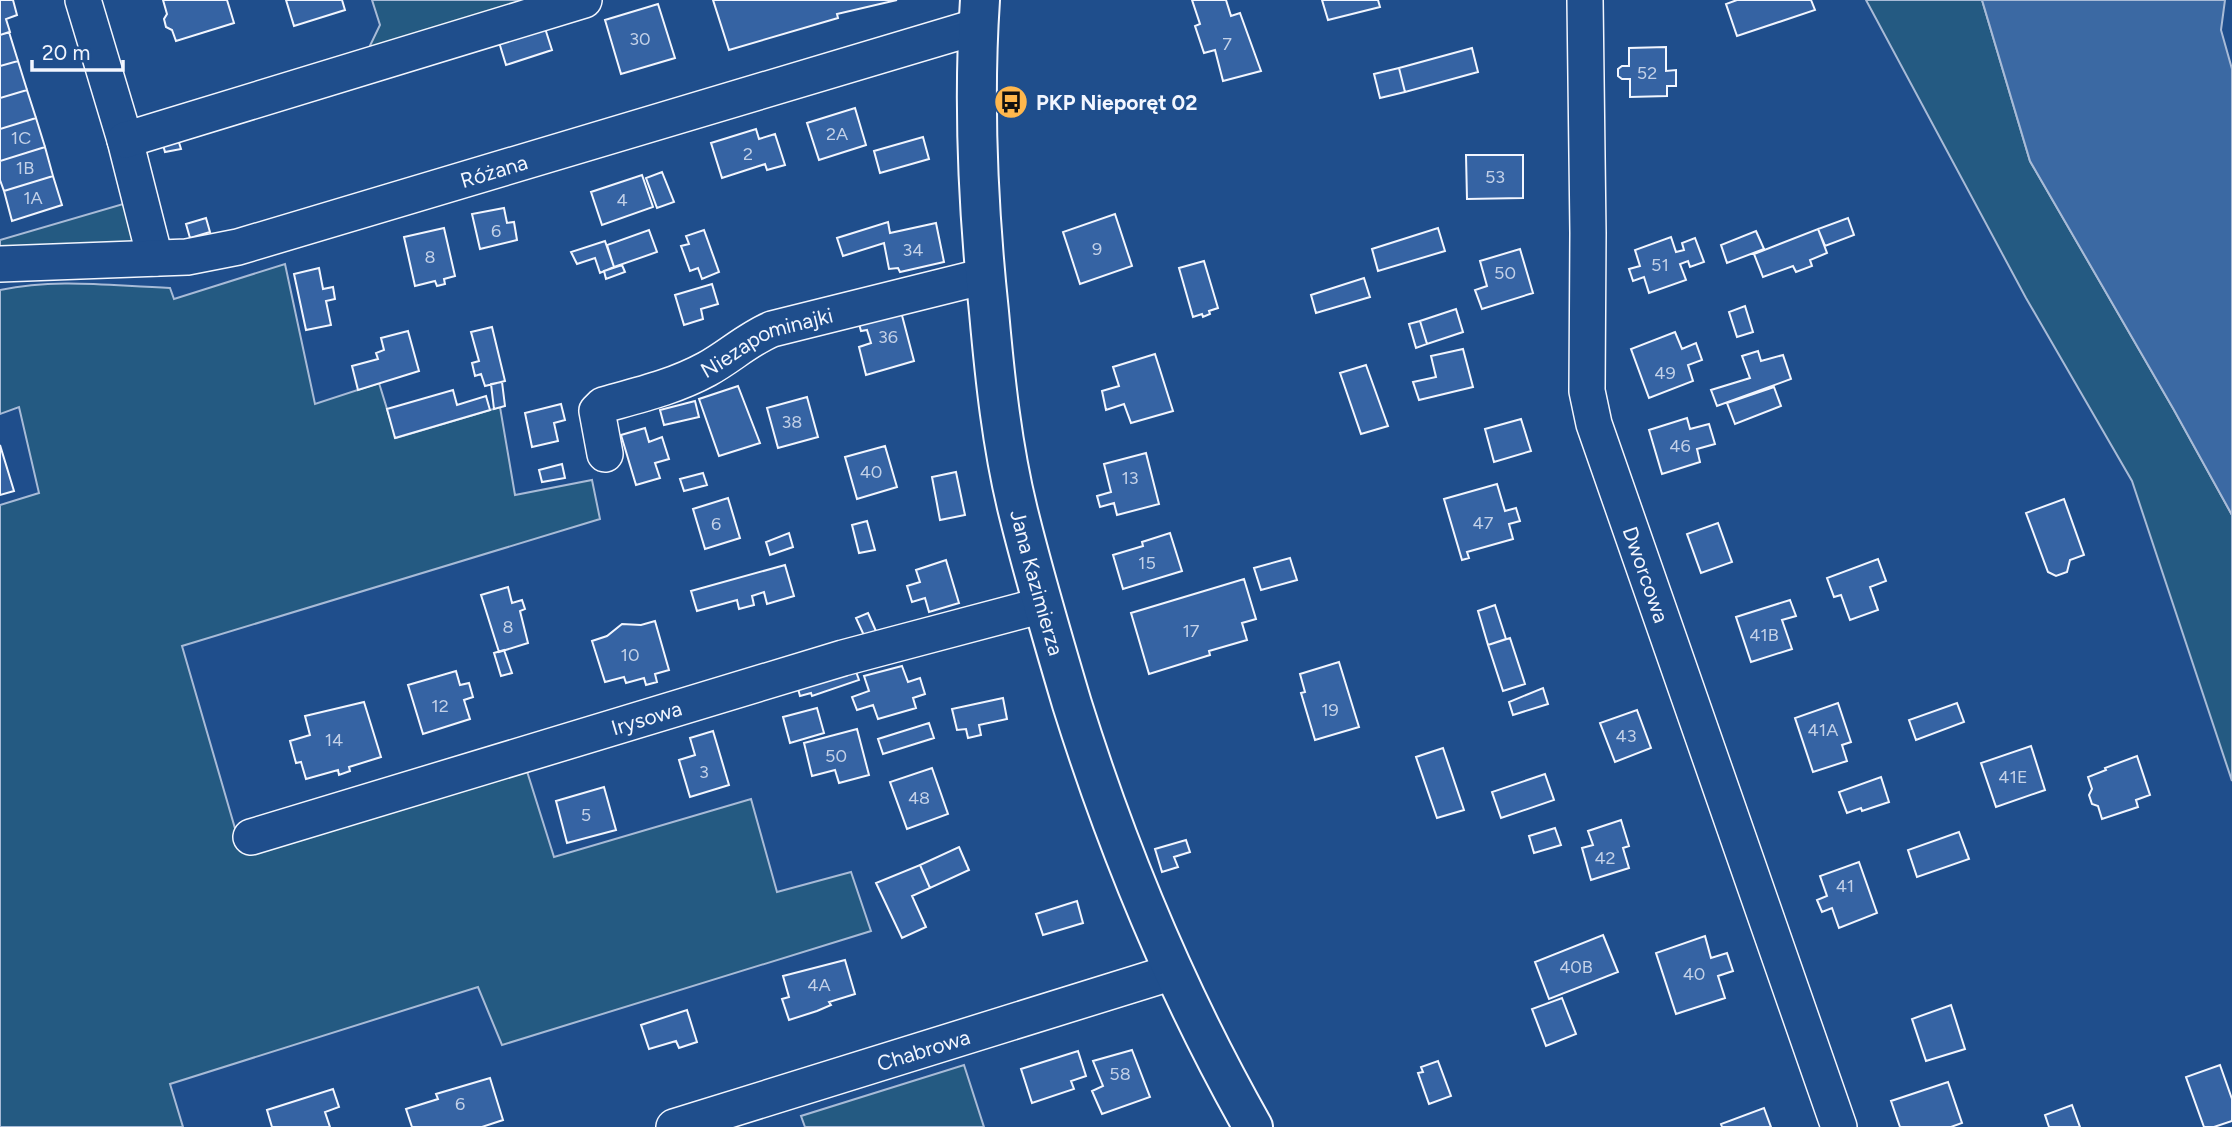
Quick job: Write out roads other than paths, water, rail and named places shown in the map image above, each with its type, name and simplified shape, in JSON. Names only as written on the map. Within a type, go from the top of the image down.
[{"type":"main road","name":"Jana Kazimierza","points":[[979,13],[976,134],[985,276],[999,405],[1017,509],[1084,742],[1125,859],[1173,972],[1253,1127]]},
{"type":"street","points":[[83,0],[125,140],[155,258]]},
{"type":"street","points":[[125,140],[584,0]]},
{"type":"street","name":"Dworcowa","points":[[1585,0],[1587,391],[1594,424],[1839,1127]]},
{"type":"street","name":"Różana","points":[[0,264],[187,257],[281,236],[934,37],[979,13]]},
{"type":"street","name":"Niezapominajki","points":[[605,454],[597,419],[597,411],[603,405],[663,389],[687,379],[772,329],[985,276]]},
{"type":"street","name":"Irysowa","points":[[251,837],[843,658],[1043,605]]},
{"type":"street","name":"Chabrowa","points":[[674,1127],[1173,972]]},
{"type":"place","name":"PKP Nieporęt 02","points":[[1011,102]]}]
